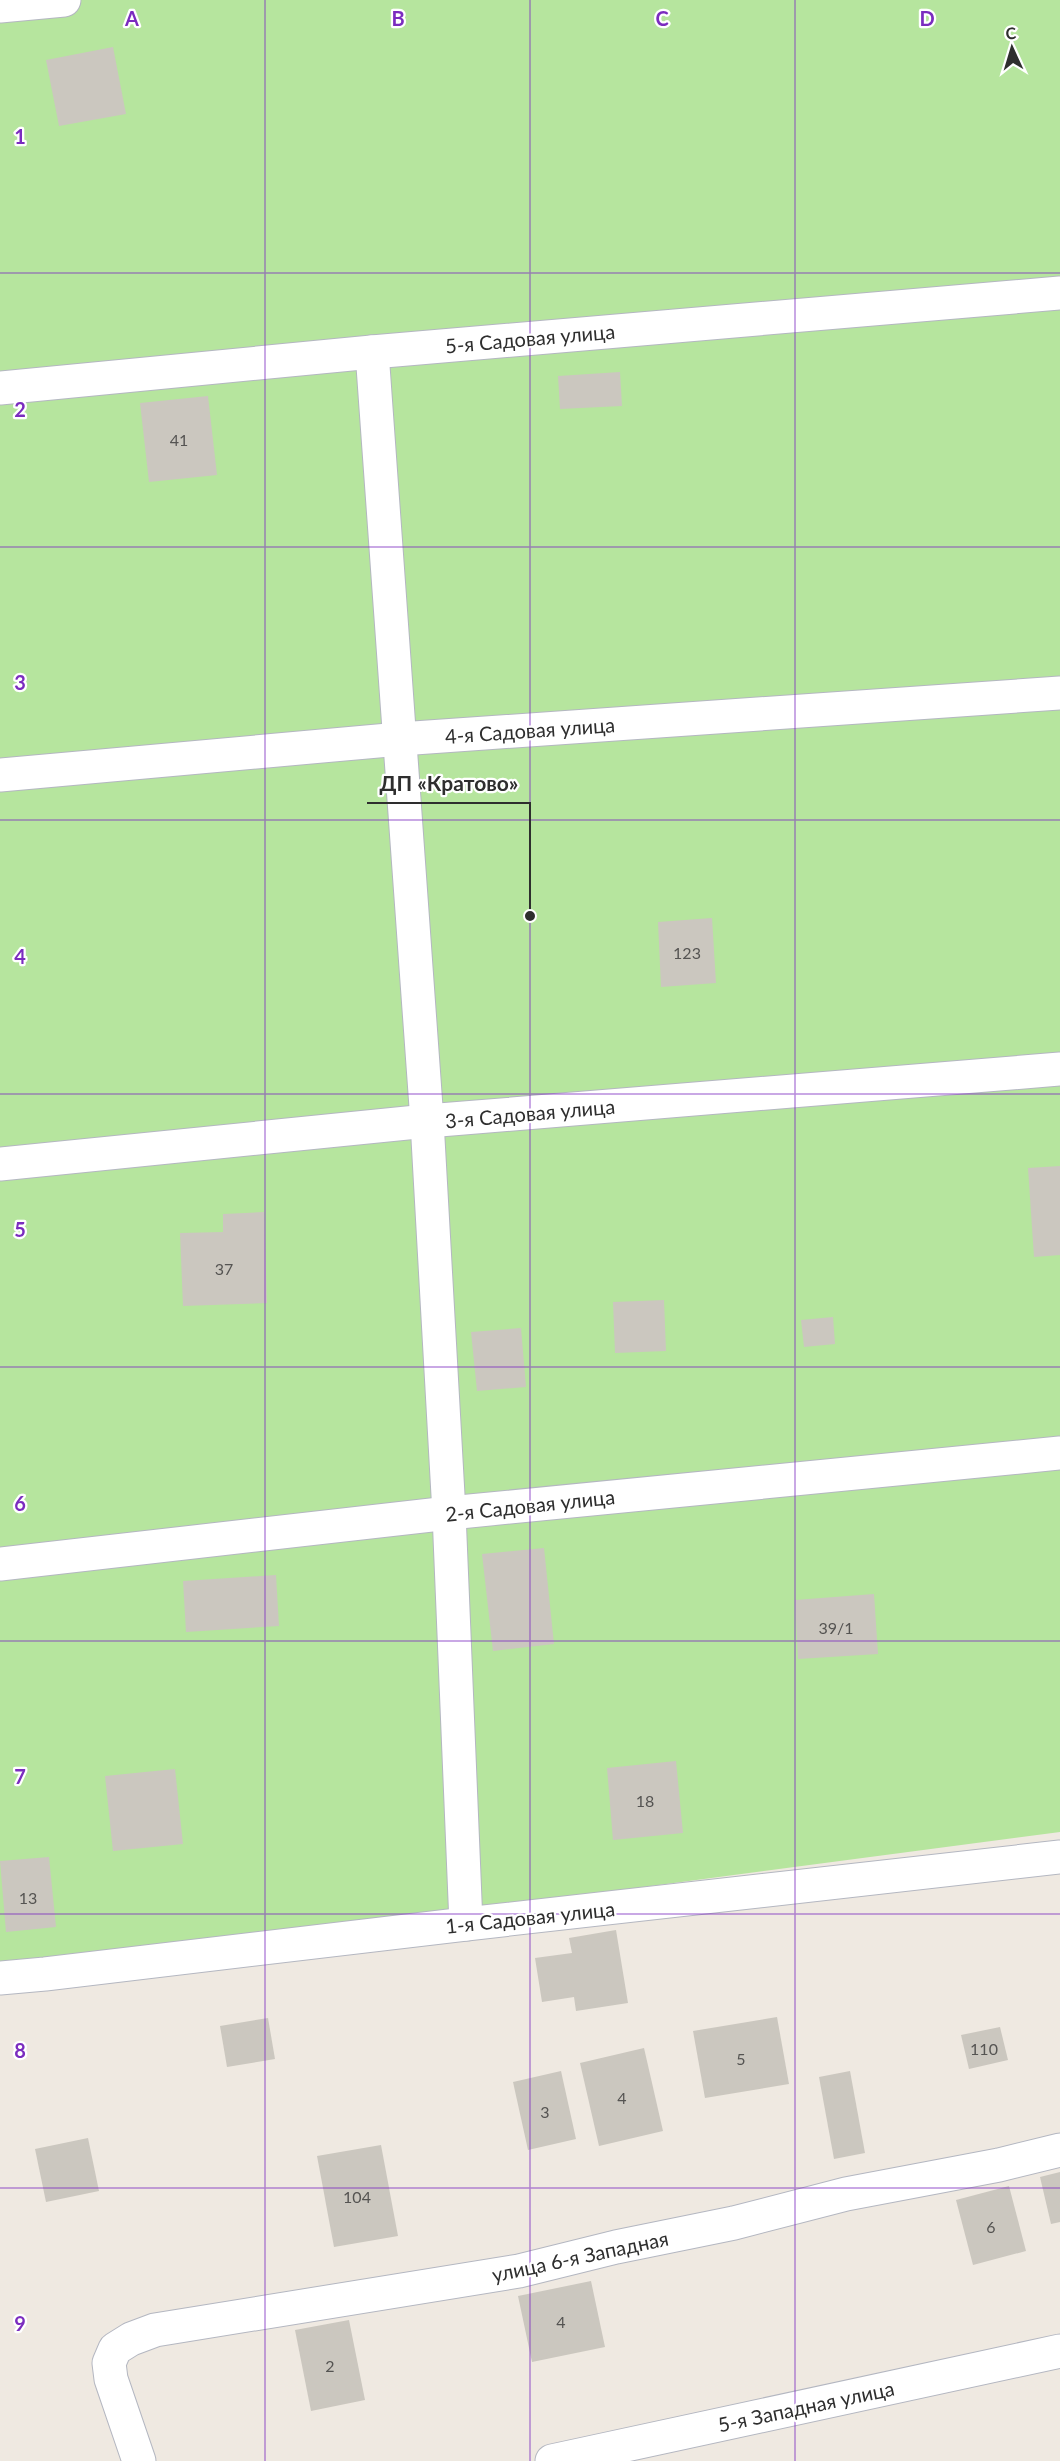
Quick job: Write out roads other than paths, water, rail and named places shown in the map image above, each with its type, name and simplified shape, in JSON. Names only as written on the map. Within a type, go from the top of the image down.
[{"type":"street","points":[[0,6],[64,0]]},
{"type":"street","name":"5-я Садовая улица","points":[[0,388],[372,352],[1060,293]]},
{"type":"street","points":[[372,352],[427,1121],[449,1513],[466,1924]]},
{"type":"street","name":"4-я Садовая улица","points":[[0,775],[400,739],[1060,693]]},
{"type":"street","name":"3-я Садовая улица","points":[[0,1164],[427,1121],[1060,1069]]},
{"type":"street","name":"2-я Садовая улица","points":[[0,1564],[449,1513],[1060,1453]]},
{"type":"street","name":"1-я Садовая улица","points":[[0,1978],[1060,1857]]},
{"type":"street","name":"улица 6-я Западная","points":[[140,2461],[111,2379],[109,2363],[115,2349],[131,2339],[155,2330],[519,2271],[616,2247],[734,2223],[846,2194],[999,2165],[1060,2150]]},
{"type":"street","name":"5-я Западная улица","points":[[552,2461],[1060,2351]]},
{"type":"place","name":"ДП «Кратово»","points":[[530,916]]}]
